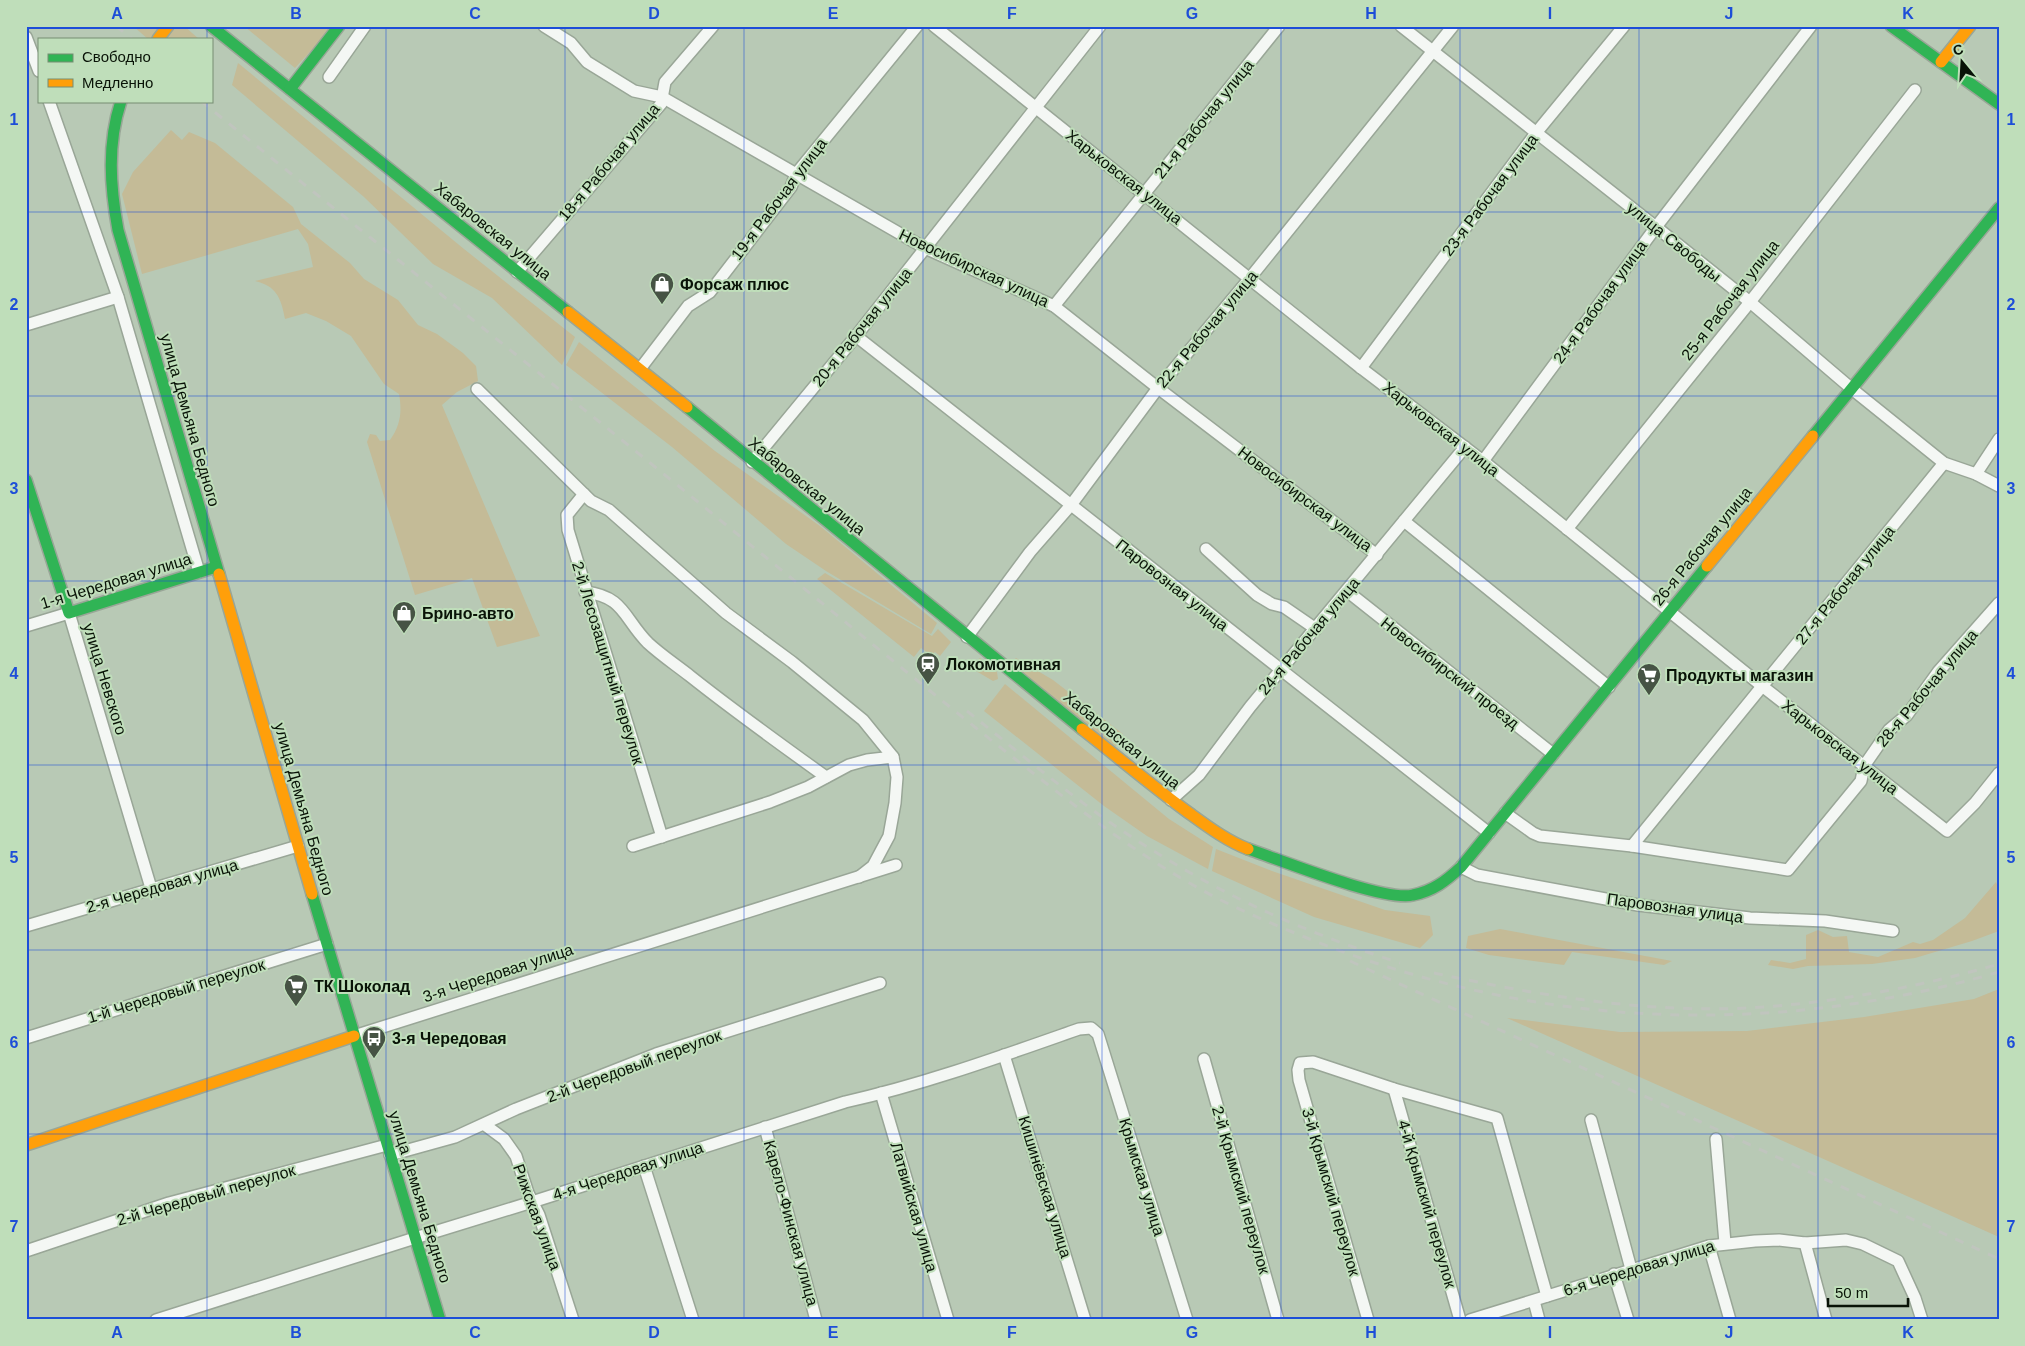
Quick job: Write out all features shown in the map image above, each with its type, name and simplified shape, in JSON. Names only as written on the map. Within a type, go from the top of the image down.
[{"type":"main road","points":[[159,38],[168,26]]},
{"type":"main road","name":"Хабаровская улица","points":[[211,26],[640,369],[967,637],[1171,800],[1208,827],[1240,846],[1370,890],[1395,895],[1422,894]]},
{"type":"main road","points":[[290,89],[339,26]]},
{"type":"main road","points":[[1890,26],[1999,104]]},
{"type":"main road","points":[[1941,62],[1970,26]]},
{"type":"main road","name":"улица Демьяна Бедного","points":[[121,102],[111,136],[109,158],[111,191],[118,230],[326,944],[440,1320]]},
{"type":"main road","name":"26-я Рабочая улица","points":[[1422,894],[1445,882],[1461,867],[1999,208]]},
{"type":"main road","name":"улица Невского","points":[[26,480],[69,613]]},
{"type":"main road","name":"1-я Чередовая улица","points":[[69,613],[216,567]]},
{"type":"main road","name":"3-я Чередовая улица","points":[[26,1145],[354,1036]]},
{"type":"street","points":[[329,78],[365,26]]},
{"type":"street","name":"Новосибирская улица","points":[[544,26],[571,43],[588,62],[634,91],[662,97],[926,248],[1054,306],[1377,555]]},
{"type":"street","name":"18-я Рабочая улица","points":[[517,272],[661,104],[665,82],[713,26]]},
{"type":"street","name":"19-я Рабочая улица","points":[[640,369],[688,306],[710,292],[733,259],[791,187],[796,174],[917,26]]},
{"type":"street","name":"Харьковская улица","points":[[934,26],[1361,368],[1483,461],[1669,612],[1947,831],[1975,803],[1999,773]]},
{"type":"street","name":"20-я Рабочая улица","points":[[752,462],[856,336],[1100,26]]},
{"type":"street","name":"21-я Рабочая улица","points":[[1054,306],[1279,26]]},
{"type":"street","name":"улица Свободы","points":[[1401,26],[1656,226],[1750,302],[1852,389],[1944,462],[1976,474],[1999,486]]},
{"type":"street","name":"22-я Рабочая улица","points":[[967,637],[1030,552],[1071,504],[1158,388],[1250,278],[1453,26]]},
{"type":"street","name":"23-я Рабочая улица","points":[[1361,368],[1536,133],[1624,26]]},
{"type":"street","name":"24-я Рабочая улица","points":[[1483,461],[1656,226],[1811,26]]},
{"type":"street","points":[[27,38],[38,68]]},
{"type":"street","name":"25-я Рабочая улица","points":[[1567,529],[1750,302],[1914,90]]},
{"type":"street","name":"улица Демьяна Бедного","points":[[49,102],[118,297],[199,572]]},
{"type":"street","points":[[26,325],[118,297]]},
{"type":"street","name":"Паровозная улица","points":[[856,336],[1489,833]]},
{"type":"street","points":[[476,389],[590,501],[609,510],[726,613],[792,662],[863,720],[893,757],[897,777],[895,803],[889,836],[873,866],[859,877]]},
{"type":"street","points":[[1976,474],[1999,439]]},
{"type":"street","name":"24-я Рабочая улица","points":[[1171,800],[1199,775],[1250,707],[1465,448]]},
{"type":"street","name":"27-я Рабочая улица","points":[[1632,846],[1944,462]]},
{"type":"street","name":"2-й Лесозащитный переулок","points":[[584,494],[567,514],[568,530],[585,592],[662,837]]},
{"type":"street","points":[[1404,522],[1608,687]]},
{"type":"street","points":[[1206,549],[1257,595],[1272,604],[1284,607],[1316,629]]},
{"type":"street","name":"Новосибирский проезд","points":[[1347,591],[1553,754]]},
{"type":"street","points":[[585,592],[600,594],[610,598],[619,606],[648,642],[729,707],[826,777]]},
{"type":"street","name":"28-я Рабочая улица","points":[[1632,846],[1788,870],[1860,780],[1864,766],[1889,730],[1907,715],[1938,672],[1999,603]]},
{"type":"street","name":"1-я Чередовая улица","points":[[26,626],[69,613]]},
{"type":"street","name":"улица Невского","points":[[69,613],[151,888]]},
{"type":"street","points":[[633,846],[770,802],[808,787],[849,766],[867,760],[893,757]]},
{"type":"street","points":[[1505,813],[1533,834],[1540,836],[1632,846]]},
{"type":"street","name":"2-я Чередовая улица","points":[[26,926],[298,846]]},
{"type":"street","name":"3-я Чередовая улица","points":[[354,1036],[896,865]]},
{"type":"street","name":"Паровозная улица","points":[[1461,867],[1477,875],[1638,905],[1750,918],[1824,921],[1893,931]]},
{"type":"street","name":"1-й Чередовый переулок","points":[[26,1038],[326,944]]},
{"type":"street","name":"2-й Чередовый переулок","points":[[26,1251],[169,1203],[388,1150],[455,1137],[516,1110],[656,1054],[880,983]]},
{"type":"street","name":"4-я Чередовая улица","points":[[156,1320],[845,1102],[881,1094],[1079,1029],[1091,1028],[1098,1034]]},
{"type":"street","name":"Крымская улица","points":[[1098,1034],[1187,1320]]},
{"type":"street","name":"Кишинёвская улица","points":[[1004,1055],[1085,1320]]},
{"type":"street","name":"2-й Крымский переулок","points":[[1204,1060],[1278,1320]]},
{"type":"street","name":"3-й Крымский переулок","points":[[1368,1320],[1299,1080],[1298,1070],[1300,1063],[1313,1062],[1394,1089]]},
{"type":"street","points":[[1394,1089],[1496,1118],[1547,1296]]},
{"type":"street","name":"4-й Крымский переулок","points":[[1394,1089],[1460,1320]]},
{"type":"street","name":"Латвийская улица","points":[[881,1094],[948,1320]]},
{"type":"street","points":[[1591,1120],[1631,1269]]},
{"type":"street","name":"Рижская улица","points":[[484,1125],[504,1139],[516,1156],[532,1202],[539,1214],[573,1320]]},
{"type":"street","name":"Карело-Финская улица","points":[[765,1127],[816,1320]]},
{"type":"street","points":[[1716,1139],[1725,1243]]},
{"type":"street","points":[[644,1166],[693,1320]]},
{"type":"street","name":"6-я Чередовая улица","points":[[1470,1320],[1709,1246],[1725,1243],[1779,1240],[1806,1243],[1846,1240],[1864,1244],[1898,1261],[1916,1298],[1922,1320]]},
{"type":"street","points":[[1806,1243],[1826,1320]]},
{"type":"street","points":[[1709,1246],[1730,1320]]},
{"type":"street","points":[[1614,1274],[1628,1320]]},
{"type":"street","points":[[1534,1301],[1539,1320]]},
{"type":"shaded area","points":[[133,26],[184,26],[198,38],[147,38]]},
{"type":"shaded area","points":[[244,26],[330,26],[322,39],[295,68]]},
{"type":"shaded area","points":[[238,63],[464,249],[575,337],[562,365],[492,298],[433,264],[364,197],[232,85]]},
{"type":"shaded area","points":[[171,130],[182,140],[189,132],[215,143],[293,207],[301,224],[350,263],[364,279],[398,300],[418,325],[437,334],[463,353],[476,366],[478,381],[457,392],[442,405],[540,636],[497,647],[472,578],[415,595],[367,442],[370,434],[376,435],[380,441],[390,440],[400,418],[399,394],[384,384],[351,336],[326,321],[306,313],[285,319],[282,304],[273,289],[255,281],[313,267],[308,244],[298,229],[142,274],[122,194],[133,172]]},
{"type":"shaded area","points":[[579,342],[715,451],[820,526],[937,623],[931,634],[826,571],[786,544],[672,447],[566,365]]},
{"type":"shaded area","points":[[825,573],[932,636],[938,629],[951,642],[940,656],[935,652],[931,655],[921,648],[914,657],[817,579]]},
{"type":"shaded area","points":[[980,658],[997,672],[998,679],[993,681],[976,671],[974,663]]},
{"type":"shaded area","points":[[1016,658],[1053,680],[1123,734],[1114,749],[1009,665]]},
{"type":"shaded area","points":[[1005,684],[1169,819],[1213,847],[1208,869],[1147,836],[1104,806],[984,711]]},
{"type":"shaded area","points":[[1216,849],[1272,871],[1385,910],[1430,916],[1433,935],[1420,948],[1314,917],[1212,871]]},
{"type":"shaded area","points":[[1996,882],[1999,889],[1999,931],[1972,941],[1915,958],[1872,964],[1808,966],[1793,969],[1768,965],[1771,960],[1790,963],[1806,959],[1806,935],[1818,930],[1833,937],[1847,936],[1849,952],[1878,957],[1913,942],[1920,944],[1933,940],[1965,918]]},
{"type":"shaded area","points":[[1500,929],[1672,961],[1664,965],[1572,952],[1564,965],[1489,955],[1466,948],[1468,936]]},
{"type":"shaded area","points":[[1999,989],[1999,1237],[1507,1018],[1620,1032],[1747,1031],[1864,1017],[1974,999]]},
{"type":"railway","points":[[116,26],[131,38]]},
{"type":"railway","points":[[202,102],[1044,782],[1141,853],[1193,885],[1235,907],[1307,938],[1391,968],[1477,991],[1563,1006],[1650,1014],[1737,1014],[1825,1008],[1912,993],[1999,972]]},
{"type":"railway","points":[[967,711],[1101,816],[1179,866],[1271,914],[1334,940],[1400,963]]},
{"type":"railway","points":[[1350,961],[1999,1259]]},
{"type":"railway","points":[[1434,973],[1515,989],[1598,1002],[1639,1006],[1723,1009],[1764,1007],[1853,997],[1912,986],[1999,964]]},
{"type":"traffic: fast","points":[[211,26],[568,312]]},
{"type":"traffic: fast","points":[[290,89],[339,26]]},
{"type":"traffic: fast","points":[[1891,26],[1999,104]]},
{"type":"traffic: fast","points":[[121,102],[113,133],[111,165],[118,230],[219,574]]},
{"type":"traffic: fast","points":[[1813,436],[1999,208]]},
{"type":"traffic: fast","points":[[687,407],[1082,729]]},
{"type":"traffic: fast","points":[[26,480],[69,613],[216,567]]},
{"type":"traffic: fast","points":[[1248,849],[1332,879],[1380,892],[1413,895],[1439,885],[1461,867],[1707,566]]},
{"type":"traffic: fast","points":[[312,894],[440,1320]]},
{"type":"traffic: slow","points":[[159,38],[168,26]]},
{"type":"traffic: slow","points":[[1941,62],[1970,26]]},
{"type":"traffic: slow","points":[[568,312],[687,407]]},
{"type":"traffic: slow","points":[[1707,566],[1813,436]]},
{"type":"traffic: slow","points":[[219,574],[312,894]]},
{"type":"traffic: slow","points":[[1082,729],[1196,818],[1225,838],[1248,849]]},
{"type":"traffic: slow","points":[[26,1145],[354,1036]]},
{"type":"place","name":"Форсаж плюс","points":[[662,305]]},
{"type":"place","name":"Брино-авто","points":[[404,634]]},
{"type":"place","name":"Локомотивная","points":[[928,685]]},
{"type":"place","name":"Продукты магазин","points":[[1649,696]]},
{"type":"place","name":"ТК Шоколад","points":[[296,1007]]},
{"type":"place","name":"3-я Чередовая","points":[[374,1059]]}]
